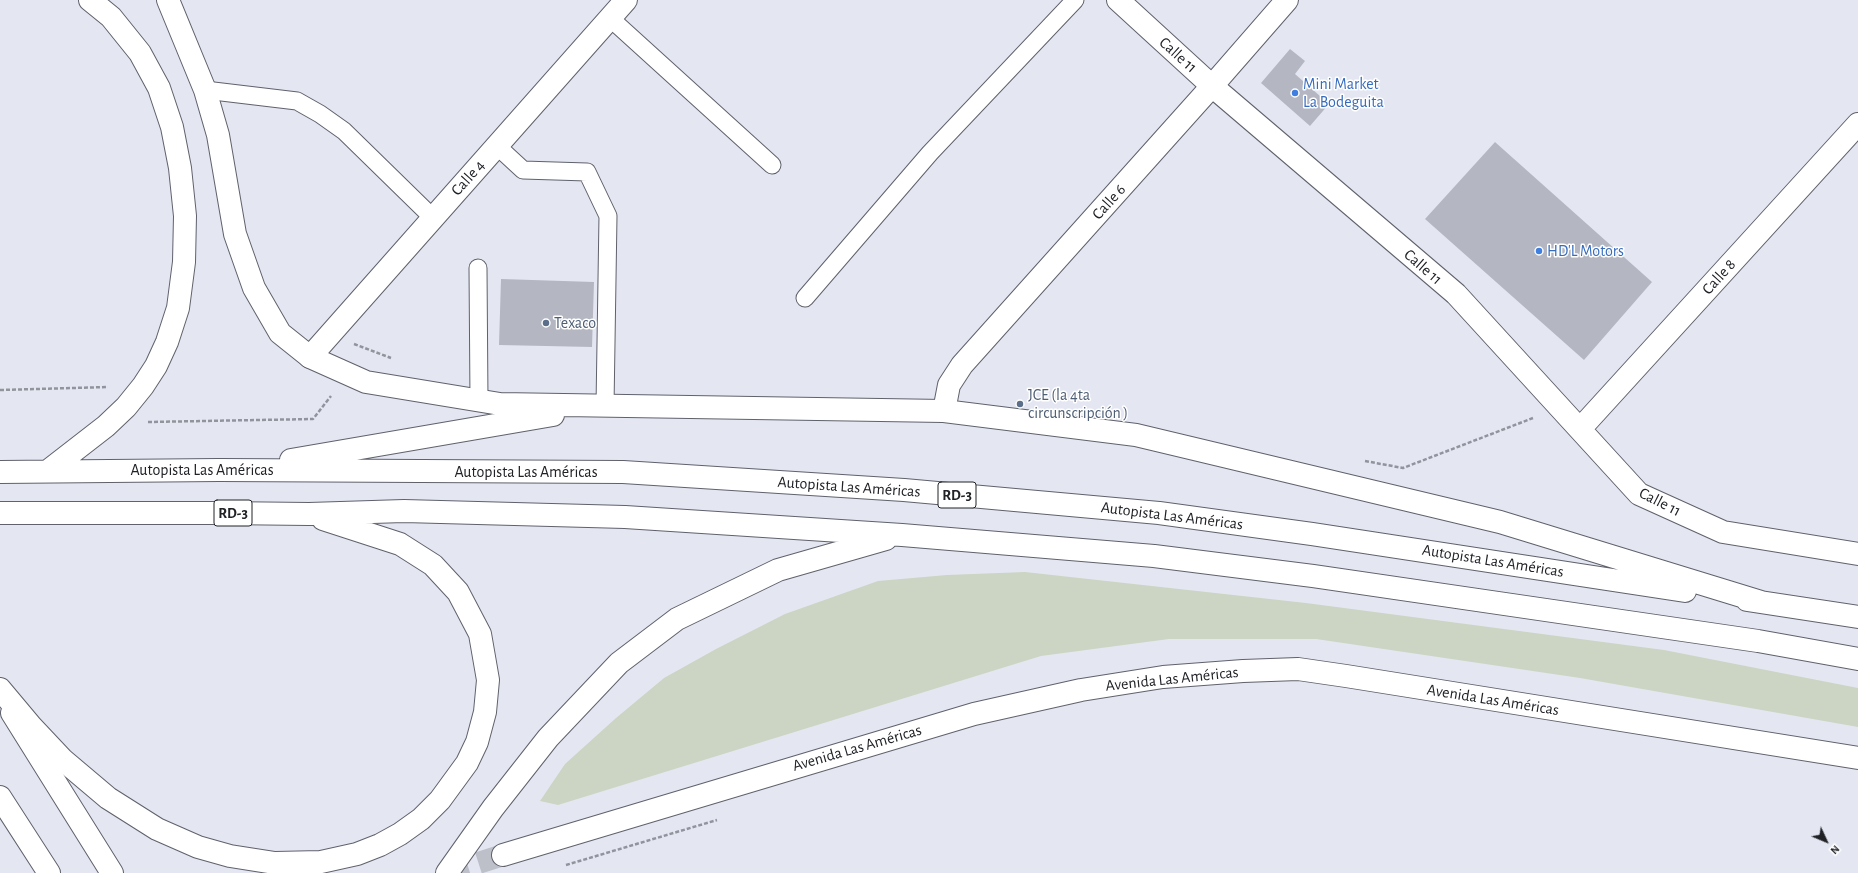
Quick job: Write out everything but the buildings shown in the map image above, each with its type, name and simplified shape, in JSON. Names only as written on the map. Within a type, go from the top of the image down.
[{"type":"main road","points":[[48,471],[106,426],[126,407],[143,386],[156,366],[167,342],[178,308],[184,262],[185,216],[180,168],[172,127],[159,88],[140,53],[111,17],[90,0]]},
{"type":"main road","points":[[168,0],[205,90],[218,135],[235,234],[254,288],[280,333],[310,357],[366,382],[500,404],[944,411],[1144,437],[1500,522],[1761,602]]},
{"type":"main road","name":"Calle 4","points":[[310,357],[626,0]]},
{"type":"main road","name":"Calle 11","points":[[1118,0],[1212,86],[1456,294],[1639,494],[1723,532],[1858,554]]},
{"type":"main road","name":"Calle 6","points":[[944,411],[950,385],[962,365],[1287,0]]},
{"type":"main road","name":"Calle 8","points":[[1580,430],[1858,124]]},
{"type":"main road","points":[[219,470],[281,462],[605,406]]},
{"type":"main road","name":"Autopista Las Américas","points":[[0,472],[219,470],[623,472],[904,490],[1167,514],[1312,534],[1858,618]]},
{"type":"main road","name":"RD-3","points":[[0,513],[222,512],[308,514],[404,511],[625,517],[902,535],[1154,556],[1313,576],[1750,640],[1858,659]]},
{"type":"main road","points":[[0,689],[31,726],[63,760],[108,798],[157,829],[198,847],[230,856],[275,864],[321,862],[357,854],[400,834],[421,819],[440,800],[467,763],[477,742],[485,712],[488,680],[480,634],[458,592],[433,565],[400,544],[308,514]]},
{"type":"main road","points":[[447,873],[492,808],[548,738],[619,663],[677,619],[778,570],[902,535]]},
{"type":"main road","name":"Avenida Las Américas","points":[[503,855],[974,714],[1088,689],[1163,677],[1243,671],[1298,669],[1858,758]]},
{"type":"main road","points":[[0,695],[112,873]]},
{"type":"main road","points":[[0,797],[49,873]]},
{"type":"lane","points":[[805,298],[930,153],[1075,0]]},
{"type":"lane","points":[[610,18],[772,165]]},
{"type":"lane","points":[[205,90],[297,101],[320,114],[344,131],[433,218]]},
{"type":"lane","points":[[497,146],[523,170],[587,172],[608,216],[605,406]]},
{"type":"lane","points":[[478,268],[479,401]]},
{"type":"path","points":[[330,334],[395,359]]},
{"type":"path","points":[[140,422],[313,419],[348,374]]},
{"type":"path","points":[[0,390],[143,386]]},
{"type":"path","points":[[1364,461],[1403,468],[1559,407]]},
{"type":"green space","points":[[1025,572],[1306,603],[1664,650],[1858,688],[1858,727],[1580,678],[1316,639],[1169,639],[1041,656],[558,805],[540,801],[565,764],[616,718],[664,678],[716,649],[785,614],[878,581],[947,575]]},
{"type":"tunnel","points":[[447,873],[503,855]]},
{"type":"place","name":"Mini Market La Bodeguita","points":[[1295,93]]},
{"type":"place","name":"HD'L Motors","points":[[1539,251]]},
{"type":"place","name":"Texaco","points":[[546,323]]},
{"type":"place","name":"JCE (la 4ta circunscripción )","points":[[1020,404]]}]
